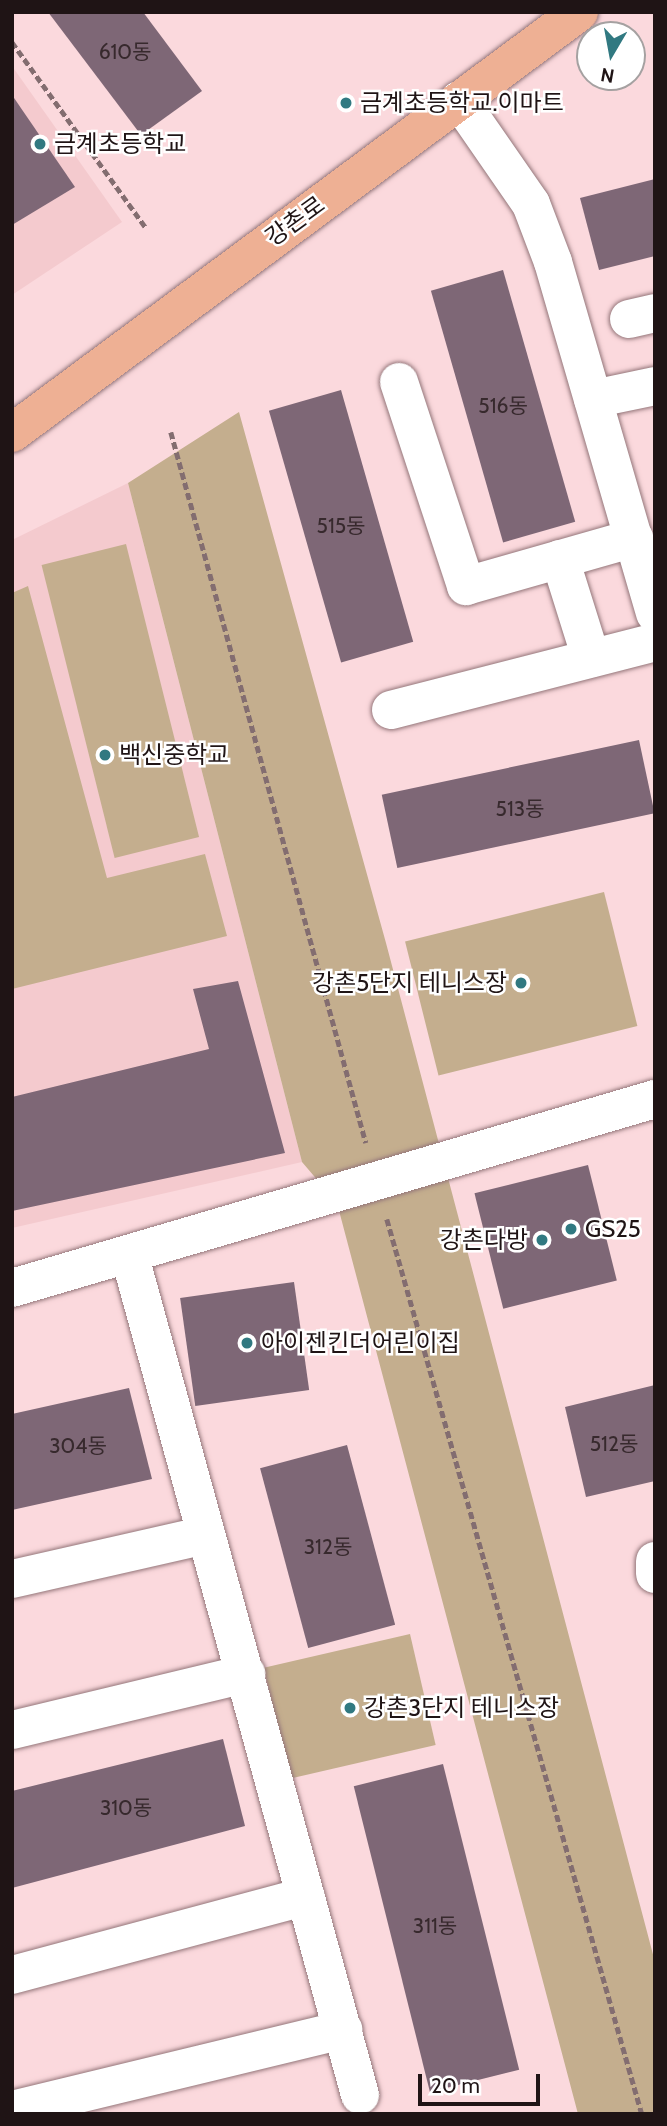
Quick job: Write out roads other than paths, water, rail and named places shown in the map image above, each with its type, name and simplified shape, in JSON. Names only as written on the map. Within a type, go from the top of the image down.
[{"type":"main road","name":"강촌로","points":[[12,433],[579,12]]},
{"type":"lane","points":[[459,100],[531,204],[593,399],[655,613]]},
{"type":"lane","points":[[399,382],[466,586],[634,538]]},
{"type":"lane","points":[[593,399],[655,386]]},
{"type":"lane","points":[[560,559],[591,658]]},
{"type":"lane","points":[[391,710],[655,642]]},
{"type":"lane","points":[[12,1289],[130,1257],[375,1177],[655,1099]]},
{"type":"lane","points":[[130,1257],[360,2095]]},
{"type":"lane","points":[[12,1579],[206,1535]]},
{"type":"lane","points":[[655,1561],[655,1574]]},
{"type":"lane","points":[[12,1730],[246,1674]]},
{"type":"lane","points":[[12,1975],[306,1896]]},
{"type":"lane","points":[[12,2110],[343,2030]]},
{"type":"place","name":"금계초등학교.이마트","points":[[346,103]]},
{"type":"place","name":"금계초등학교","points":[[40,144]]},
{"type":"place","name":"백신중학교","points":[[105,755]]},
{"type":"place","name":"강촌5단지 테니스장","points":[[521,983]]},
{"type":"place","name":"GS25","points":[[571,1229]]},
{"type":"place","name":"강촌다방","points":[[542,1240]]},
{"type":"place","name":"아이젠킨더어린이집","points":[[247,1343]]},
{"type":"place","name":"강촌3단지 테니스장","points":[[350,1708]]}]
